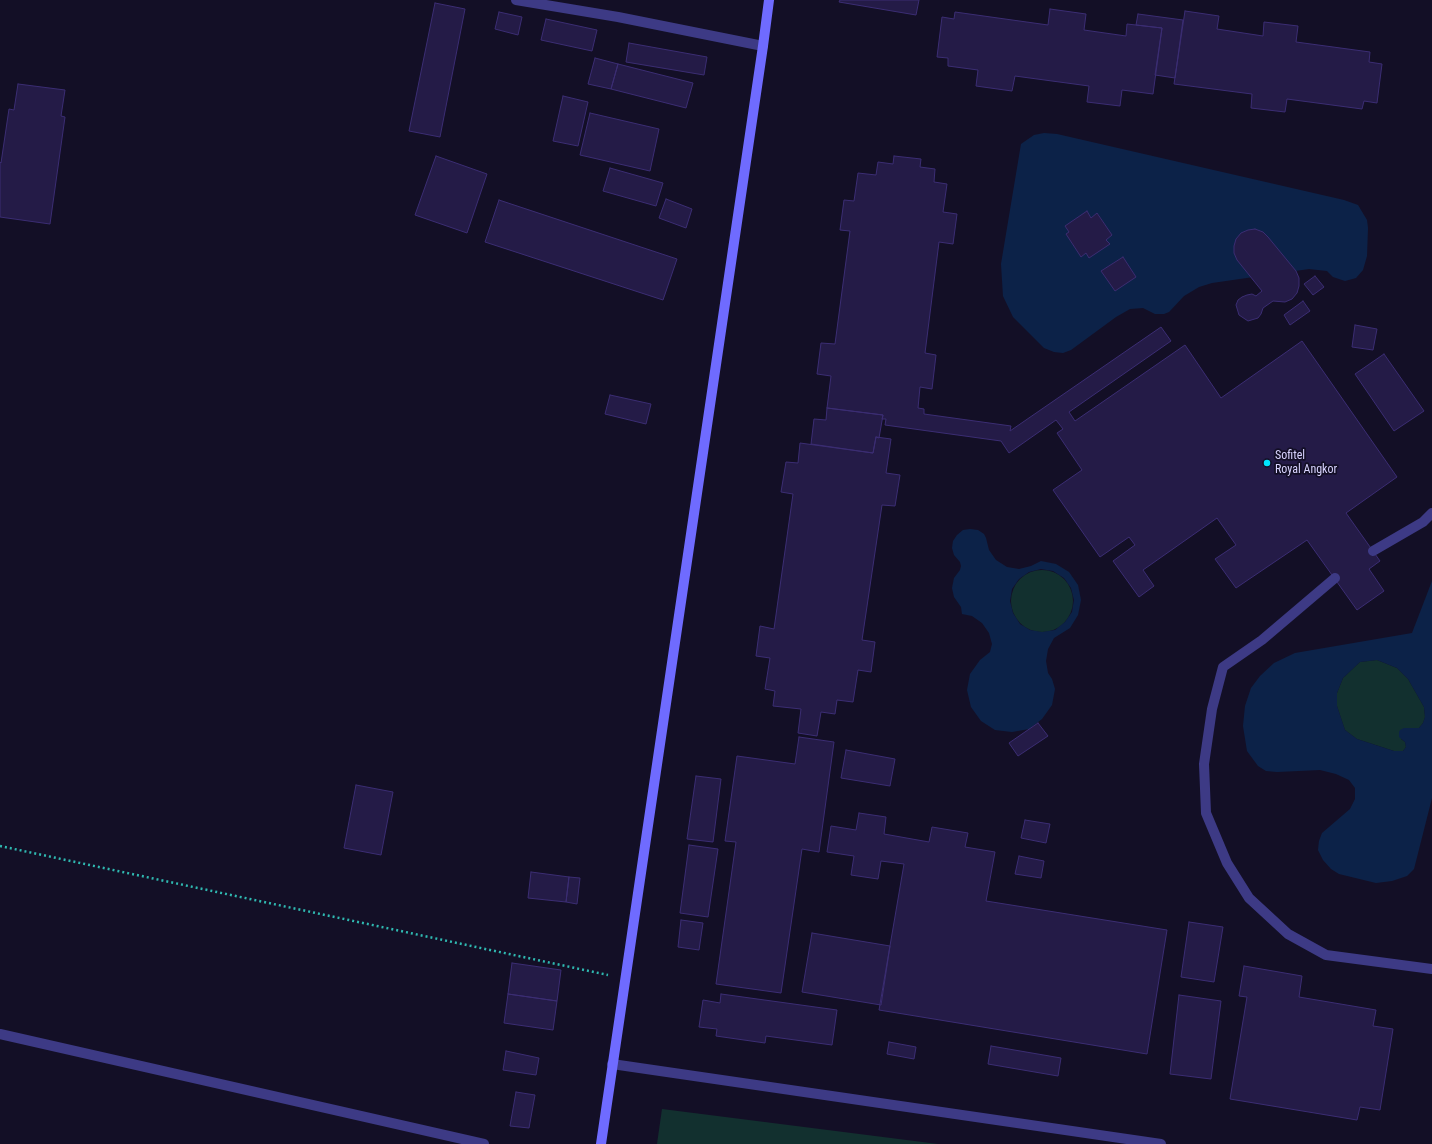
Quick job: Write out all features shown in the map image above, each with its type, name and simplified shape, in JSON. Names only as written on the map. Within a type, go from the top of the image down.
[{"type":"main road","points":[[601,1144],[624,979],[763,46],[768,0]]},
{"type":"street","points":[[516,0],[618,17],[763,46]]},
{"type":"street","points":[[1373,551],[1423,522],[1432,513]]},
{"type":"street","points":[[1335,578],[1262,640],[1223,667],[1212,709],[1204,764],[1206,813],[1227,863],[1249,898],[1288,934],[1326,955],[1432,969]]},
{"type":"street","points":[[0,1034],[484,1144]]},
{"type":"street","points":[[612,1064],[1155,1144]]},
{"type":"path","points":[[0,846],[624,979]]},
{"type":"green space","points":[[1036,570],[1048,570],[1064,579],[1071,589],[1073,601],[1071,613],[1064,623],[1048,632],[1036,632],[1025,627],[1016,618],[1011,607],[1011,595],[1016,584],[1025,575]]},
{"type":"green space","points":[[1377,660],[1397,668],[1408,679],[1424,707],[1425,717],[1419,728],[1404,728],[1401,739],[1405,742],[1406,747],[1403,751],[1394,751],[1357,739],[1345,730],[1337,706],[1337,693],[1343,678],[1360,662]]},
{"type":"green space","points":[[662,1109],[938,1144],[657,1144]]},
{"type":"water","points":[[1044,133],[1057,134],[1344,200],[1358,205],[1367,220],[1368,228],[1367,256],[1363,270],[1356,278],[1345,281],[1333,277],[1327,271],[1309,269],[1212,283],[1199,287],[1184,296],[1169,312],[1164,314],[1155,314],[1143,308],[1130,309],[1116,317],[1071,350],[1063,353],[1054,352],[1044,348],[1013,317],[1003,296],[1001,264],[1021,144],[1034,135]],"holes":[[[1086,212],[1091,218],[1098,214],[1112,235],[1106,240],[1109,244],[1081,256],[1066,234],[1069,232],[1065,226]],[[1123,257],[1136,277],[1115,291],[1101,271]]]},
{"type":"water","points":[[963,530],[978,530],[984,534],[989,550],[996,560],[1007,567],[1019,569],[1031,566],[1041,561],[1056,564],[1069,572],[1078,585],[1081,600],[1078,615],[1070,628],[1054,638],[1048,649],[1046,661],[1048,673],[1052,679],[1055,689],[1052,705],[1042,719],[1029,729],[1012,732],[995,730],[981,721],[971,707],[967,690],[970,674],[980,660],[990,652],[992,644],[989,633],[982,623],[972,616],[962,614],[961,607],[954,597],[952,588],[954,578],[961,566],[960,562],[954,555],[952,548],[953,541]],"holes":[[[1041,569],[1053,571],[1064,578],[1071,588],[1074,600],[1072,612],[1065,622],[1055,630],[1042,632],[1030,630],[1020,624],[1013,613],[1010,601],[1012,589],[1019,579],[1029,572]]]},
{"type":"water","points":[[1432,581],[1432,798],[1414,869],[1407,876],[1392,881],[1376,883],[1339,874],[1331,869],[1323,860],[1318,850],[1322,833],[1350,809],[1355,799],[1355,788],[1349,780],[1336,774],[1320,770],[1277,772],[1266,771],[1258,766],[1247,751],[1243,726],[1245,706],[1251,688],[1260,676],[1274,663],[1295,653],[1412,633]],"holes":[[[1377,660],[1397,668],[1408,679],[1424,707],[1425,717],[1419,728],[1404,728],[1400,730],[1399,737],[1405,742],[1406,747],[1403,751],[1394,751],[1357,739],[1345,730],[1337,706],[1337,693],[1343,678],[1360,662]]]},
{"type":"building","points":[[840,0],[919,0],[916,15],[839,2]]},
{"type":"building","points":[[435,3],[465,9],[440,137],[409,131]]},
{"type":"building","points":[[1050,9],[1086,14],[1084,30],[1126,36],[1127,24],[1162,28],[1153,94],[1122,90],[1120,106],[1087,102],[1089,86],[1015,76],[1012,91],[976,86],[978,70],[948,66],[948,58],[937,57],[942,17],[954,19],[955,12],[1048,25]]},
{"type":"building","points":[[1185,11],[1219,16],[1217,29],[1263,36],[1264,22],[1298,26],[1296,42],[1370,52],[1369,62],[1382,64],[1377,103],[1364,101],[1362,109],[1287,99],[1285,112],[1251,108],[1252,94],[1174,84]]},
{"type":"building","points":[[499,12],[522,17],[518,35],[495,29]]},
{"type":"building","points":[[1138,14],[1183,20],[1175,78],[1155,75],[1162,28],[1136,25]]},
{"type":"building","points":[[546,19],[597,30],[592,51],[541,40]]},
{"type":"building","points":[[629,43],[707,57],[704,75],[626,62]]},
{"type":"building","points":[[595,58],[618,64],[611,89],[588,84]]},
{"type":"building","points":[[618,64],[693,83],[686,108],[611,89]]},
{"type":"building","points":[[18,84],[65,90],[61,116],[65,117],[50,224],[0,217],[0,162],[1,163],[9,109],[14,110]]},
{"type":"building","points":[[563,96],[588,102],[578,146],[553,141]]},
{"type":"building","points":[[590,113],[659,129],[650,171],[580,155]]},
{"type":"building","points":[[436,156],[487,174],[467,233],[415,215]]},
{"type":"building","points":[[894,156],[921,159],[920,167],[935,169],[934,182],[947,184],[943,212],[957,214],[953,244],[939,242],[925,353],[936,355],[932,389],[920,387],[918,408],[924,409],[924,414],[1011,426],[1010,431],[1161,327],[1171,341],[1069,412],[1075,421],[1185,345],[1221,398],[1302,341],[1397,477],[1346,513],[1380,561],[1369,569],[1384,591],[1357,610],[1307,540],[1236,588],[1215,559],[1236,545],[1217,518],[1143,570],[1154,586],[1139,597],[1113,561],[1135,545],[1129,537],[1100,557],[1053,490],[1082,470],[1057,433],[1063,429],[1056,420],[1009,453],[1001,441],[885,425],[886,419],[882,419],[883,415],[827,408],[831,376],[817,374],[821,343],[835,344],[850,231],[840,230],[844,200],[854,201],[858,173],[876,175],[878,162],[893,164]]},
{"type":"building","points":[[610,168],[663,183],[656,206],[603,191]]},
{"type":"building","points":[[666,199],[692,209],[686,228],[659,218]]},
{"type":"building","points":[[499,200],[677,259],[663,300],[485,242]]},
{"type":"building","points":[[1087,211],[1091,218],[1097,213],[1112,235],[1106,240],[1110,244],[1089,258],[1086,253],[1081,257],[1066,234],[1069,232],[1065,226]]},
{"type":"building","points":[[1255,229],[1263,232],[1268,237],[1296,271],[1299,278],[1299,286],[1297,293],[1292,299],[1285,302],[1273,301],[1263,308],[1258,318],[1248,321],[1239,315],[1236,305],[1238,300],[1247,295],[1252,294],[1256,296],[1262,291],[1237,260],[1234,253],[1234,246],[1236,239],[1241,233]]},
{"type":"building","points":[[1123,257],[1136,277],[1115,291],[1101,271]]},
{"type":"building","points":[[1315,276],[1324,287],[1313,295],[1304,284]]},
{"type":"building","points":[[1303,301],[1310,311],[1290,325],[1284,315]]},
{"type":"building","points":[[1355,325],[1377,329],[1373,350],[1352,347]]},
{"type":"building","points":[[1384,354],[1424,411],[1394,431],[1355,374]]},
{"type":"building","points":[[610,395],[651,404],[646,424],[605,414]]},
{"type":"building","points":[[827,408],[883,415],[879,438],[876,437],[873,453],[811,444],[814,419],[826,420]]},
{"type":"building","points":[[876,437],[891,439],[886,473],[900,475],[895,506],[882,505],[862,640],[875,642],[871,672],[858,670],[853,702],[837,700],[835,714],[821,712],[817,736],[798,733],[801,709],[773,706],[775,691],[765,689],[770,658],[756,656],[760,626],[774,629],[793,494],[781,492],[786,462],[798,463],[800,443],[873,453]]},
{"type":"building","points":[[1038,723],[1048,736],[1018,756],[1009,743]]},
{"type":"building","points":[[799,737],[834,742],[819,852],[802,849],[781,993],[716,984],[736,842],[725,841],[737,756],[795,764]]},
{"type":"building","points":[[846,750],[895,759],[890,786],[841,778]]},
{"type":"building","points":[[696,776],[721,779],[713,842],[687,839]]},
{"type":"building","points":[[356,785],[393,792],[381,855],[344,848]]},
{"type":"building","points":[[859,813],[886,817],[884,834],[929,842],[932,827],[968,833],[965,847],[995,852],[986,901],[1167,930],[1147,1054],[879,1010],[904,864],[881,861],[878,879],[851,875],[854,856],[827,852],[831,826],[856,830]]},
{"type":"building","points":[[1025,820],[1050,824],[1046,843],[1021,838]]},
{"type":"building","points":[[689,845],[718,849],[708,917],[680,913]]},
{"type":"building","points":[[1019,856],[1044,861],[1041,878],[1015,874]]},
{"type":"building","points":[[531,872],[569,877],[566,902],[528,898]]},
{"type":"building","points":[[569,877],[580,878],[577,904],[566,902]]},
{"type":"building","points":[[681,920],[703,923],[699,950],[678,947]]},
{"type":"building","points":[[1189,922],[1223,927],[1214,982],[1181,977]]},
{"type":"building","points":[[812,933],[890,946],[881,1005],[802,992]]},
{"type":"building","points":[[512,963],[561,970],[557,1001],[508,994]]},
{"type":"building","points":[[1244,966],[1302,976],[1299,997],[1376,1010],[1373,1026],[1393,1029],[1380,1110],[1360,1107],[1357,1120],[1230,1099],[1247,997],[1239,996]]},
{"type":"building","points":[[508,994],[557,1001],[553,1030],[504,1023]]},
{"type":"building","points":[[721,994],[837,1010],[832,1045],[766,1036],[765,1043],[716,1036],[717,1029],[699,1027],[703,1000],[720,1003]]},
{"type":"building","points":[[1179,995],[1221,1001],[1211,1079],[1170,1074]]},
{"type":"building","points":[[889,1042],[916,1047],[914,1059],[887,1054]]},
{"type":"building","points":[[991,1046],[1061,1058],[1058,1076],[988,1064]]},
{"type":"building","points":[[506,1051],[539,1058],[536,1075],[503,1070]]},
{"type":"building","points":[[516,1092],[535,1095],[529,1128],[510,1126]]},
{"type":"place","name":"Sofitel Royal Angkor","points":[[1267,463]]}]
